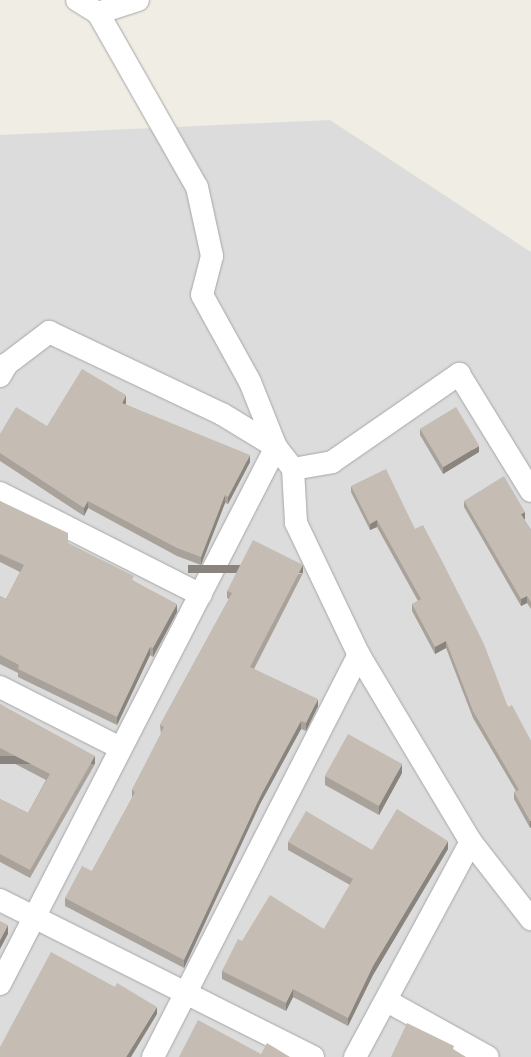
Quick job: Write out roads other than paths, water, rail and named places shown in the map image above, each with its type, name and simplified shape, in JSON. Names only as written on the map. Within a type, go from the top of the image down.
[{"type":"street","points":[[77,0],[98,13],[198,187],[212,256],[202,295],[250,382],[276,447],[293,469],[296,523],[359,655],[471,842],[531,919]]},
{"type":"street","points":[[98,13],[138,0]]},
{"type":"street","points":[[2,367],[49,332],[222,414],[276,447]]},
{"type":"street","points":[[293,469],[332,462],[459,374],[531,491]]},
{"type":"street","points":[[0,984],[276,447]]},
{"type":"street","points":[[0,493],[201,595]]},
{"type":"street","points":[[153,1057],[359,655]]},
{"type":"street","points":[[0,688],[120,748]]},
{"type":"street","points":[[355,1057],[387,1001],[471,842]]},
{"type":"street","points":[[0,900],[313,1057]]},
{"type":"street","points":[[387,1001],[488,1057]]}]
